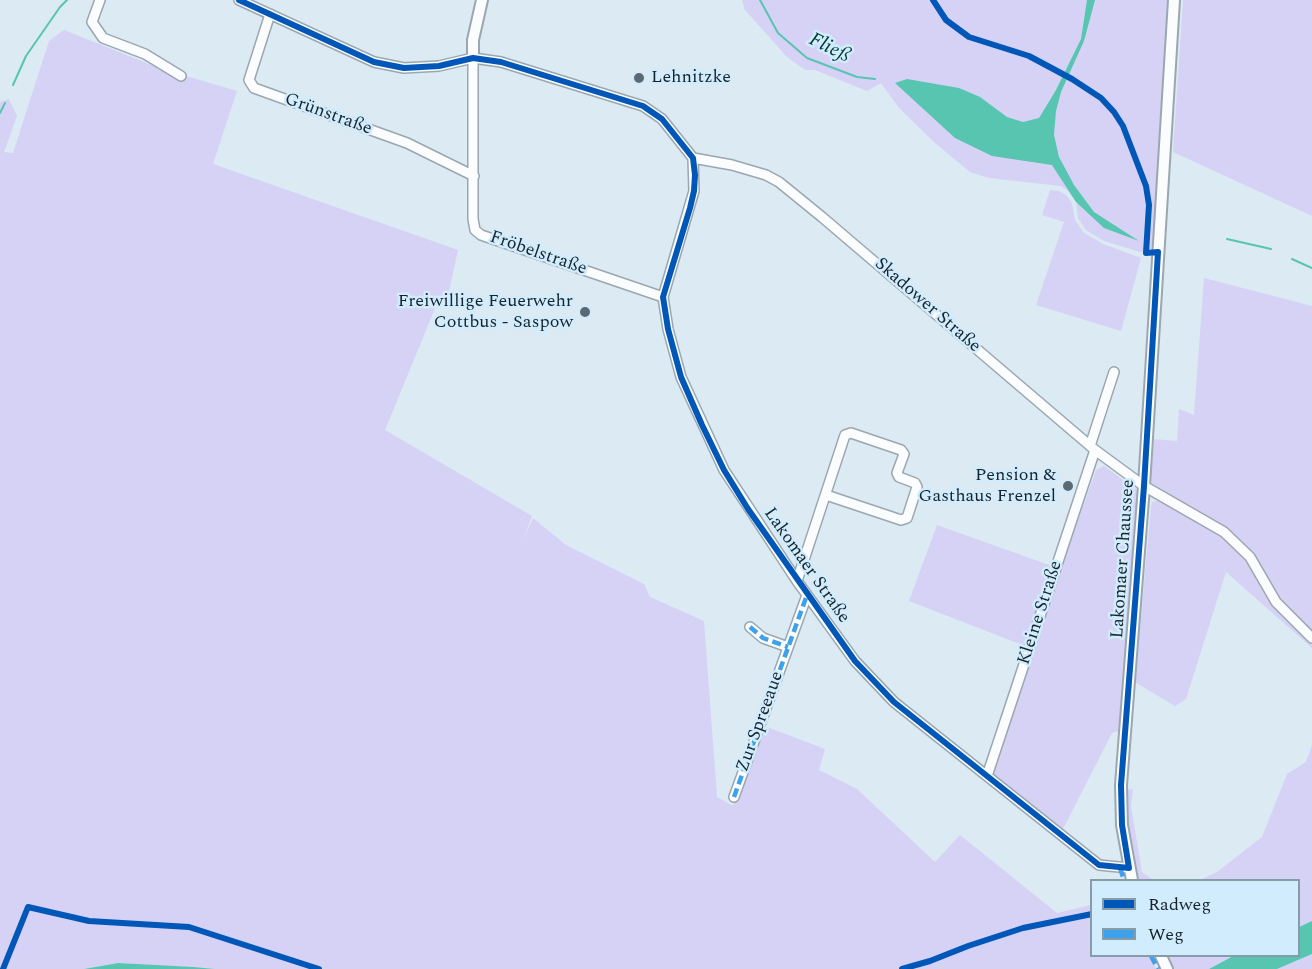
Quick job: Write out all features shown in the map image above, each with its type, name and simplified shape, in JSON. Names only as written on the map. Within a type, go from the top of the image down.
[{"type":"street","points":[[100,0],[92,22],[103,38],[145,54],[181,76]]},
{"type":"street","points":[[239,0],[374,62],[404,68],[439,66],[473,58],[501,62],[643,106],[662,119],[693,158]]},
{"type":"street","points":[[473,58],[473,40],[482,0]]},
{"type":"street","name":"Lakomaer Chaussee","points":[[1132,879],[1122,825],[1121,785],[1144,486],[1174,0]]},
{"type":"street","name":"Grünstraße","points":[[270,14],[249,80],[254,88],[407,143],[474,176]]},
{"type":"street","name":"Fröbelstraße","points":[[473,58],[472,219],[475,230],[481,235],[663,297]]},
{"type":"street","name":"Skadower Straße","points":[[693,158],[732,165],[766,175],[779,182],[1092,448],[1144,486],[1224,532],[1250,557],[1276,602],[1312,638]]},
{"type":"street","name":"Lakomaer Straße","points":[[693,158],[694,191],[663,297],[668,329],[681,377],[724,470],[797,581],[855,662],[894,702],[1099,865],[1129,868]]},
{"type":"street","name":"Kleine Straße","points":[[987,776],[1092,448],[1114,372]]},
{"type":"street","points":[[797,581],[846,435],[851,433],[901,450],[904,454],[897,473],[899,477],[915,483],[917,487],[907,518],[901,520],[826,495]]},
{"type":"street","name":"Zur Spreeaue","points":[[734,797],[807,595]]},
{"type":"street","name":"Zur Spreeaue","points":[[750,627],[763,638],[788,647]]},
{"type":"shaded area","points":[[742,0],[1169,0],[1152,249],[1140,252],[1104,241],[1086,230],[1078,218],[1076,202],[1061,186],[989,178],[970,172],[935,143],[899,108],[881,83],[867,91],[815,70],[805,70],[787,57],[745,10]]},
{"type":"shaded area","points":[[1087,0],[1095,0],[1084,41],[1061,92],[1056,111],[1054,135],[1059,157],[1074,185],[1094,212],[1139,241],[1104,228],[1076,202],[1052,165],[992,156],[955,138],[895,83],[907,79],[959,88],[980,97],[1007,117],[1023,122],[1039,118],[1056,90],[1081,39]]},
{"type":"shaded area","points":[[1183,0],[1312,0],[1312,216],[1173,152]]},
{"type":"shaded area","points":[[64,30],[159,68],[237,91],[213,164],[458,250],[446,305],[436,306],[385,430],[532,516],[523,540],[533,518],[566,545],[644,584],[650,597],[704,621],[717,797],[733,806],[762,725],[825,749],[819,770],[857,789],[935,862],[960,835],[1057,913],[1090,905],[1090,957],[1150,957],[1156,969],[215,969],[118,963],[84,969],[0,969],[0,102],[9,99],[17,116],[4,152],[13,153],[49,41]]},
{"type":"shaded area","points":[[1050,190],[1059,191],[1067,196],[1072,203],[1075,220],[1084,233],[1103,244],[1141,258],[1121,331],[1036,305],[1064,222],[1042,215]]},
{"type":"shaded area","points":[[1204,278],[1312,306],[1312,648],[1226,572],[1186,699],[1175,706],[1135,682],[1151,507],[1152,502],[1162,500],[1165,491],[1148,481],[1153,439],[1177,441],[1179,409],[1194,415]]},
{"type":"shaded area","points":[[1104,466],[1141,493],[1122,730],[1112,733],[1062,831],[984,770],[1025,646],[909,601],[937,525],[1049,565],[1057,578],[1096,470]]},
{"type":"shaded area","points":[[1312,745],[1312,921],[1300,927],[1300,879],[1202,879],[1217,872],[1262,837],[1287,774],[1306,762]]},
{"type":"shaded area","points":[[1133,789],[1131,806],[1142,872],[1152,879],[1138,879],[1135,871],[1127,828],[1125,790]]},
{"type":"shaded area","points":[[1312,921],[1312,954],[1277,969],[1209,969],[1231,957],[1300,957],[1300,927]]},
{"type":"shaded area","points":[[1312,954],[1312,969],[1277,969]]},
{"type":"shaded area","points":[[1168,957],[1230,957],[1209,969],[1174,969]]},
{"type":"shaded area","points":[[118,963],[193,967],[215,969],[84,969]]},
{"type":"waterway","points":[[13,85],[26,56],[67,0]]},
{"type":"waterway","name":"Fließ","points":[[760,0],[778,33],[807,58],[857,77],[875,79]]},
{"type":"waterway","points":[[0,113],[5,103]]},
{"type":"waterway","points":[[1227,239],[1271,249]]},
{"type":"waterway","points":[[1292,259],[1312,268]]},
{"type":"marked path","points":[[734,797],[807,595]]},
{"type":"marked path","points":[[750,627],[763,638],[788,647]]},
{"type":"marked path","points":[[1120,868],[1124,879]]},
{"type":"marked path","points":[[1152,957],[1158,969]]},
{"type":"cycle path","points":[[239,0],[374,62],[404,68],[439,66],[473,58],[501,62],[643,106],[662,119],[693,158],[695,175],[690,208],[663,297],[668,329],[681,377],[702,425],[724,470],[748,509],[855,661],[894,702],[1099,865],[1129,868],[1122,825],[1121,785],[1144,486],[1158,252],[1146,253],[1149,205],[1146,186],[1123,126],[1101,98],[1029,56],[969,37],[946,20],[933,0]]},
{"type":"cycle path","points":[[3,969],[28,907],[89,921],[189,927],[319,969]]},
{"type":"cycle path","points":[[902,969],[1023,928],[1090,914]]},
{"type":"place","name":"Lehnitzke","points":[[639,78]]},
{"type":"place","name":"Freiwillige Feuerwehr Cottbus - Saspow","points":[[585,312]]},
{"type":"place","name":"Pension & Gasthaus Frenzel","points":[[1068,486]]}]
